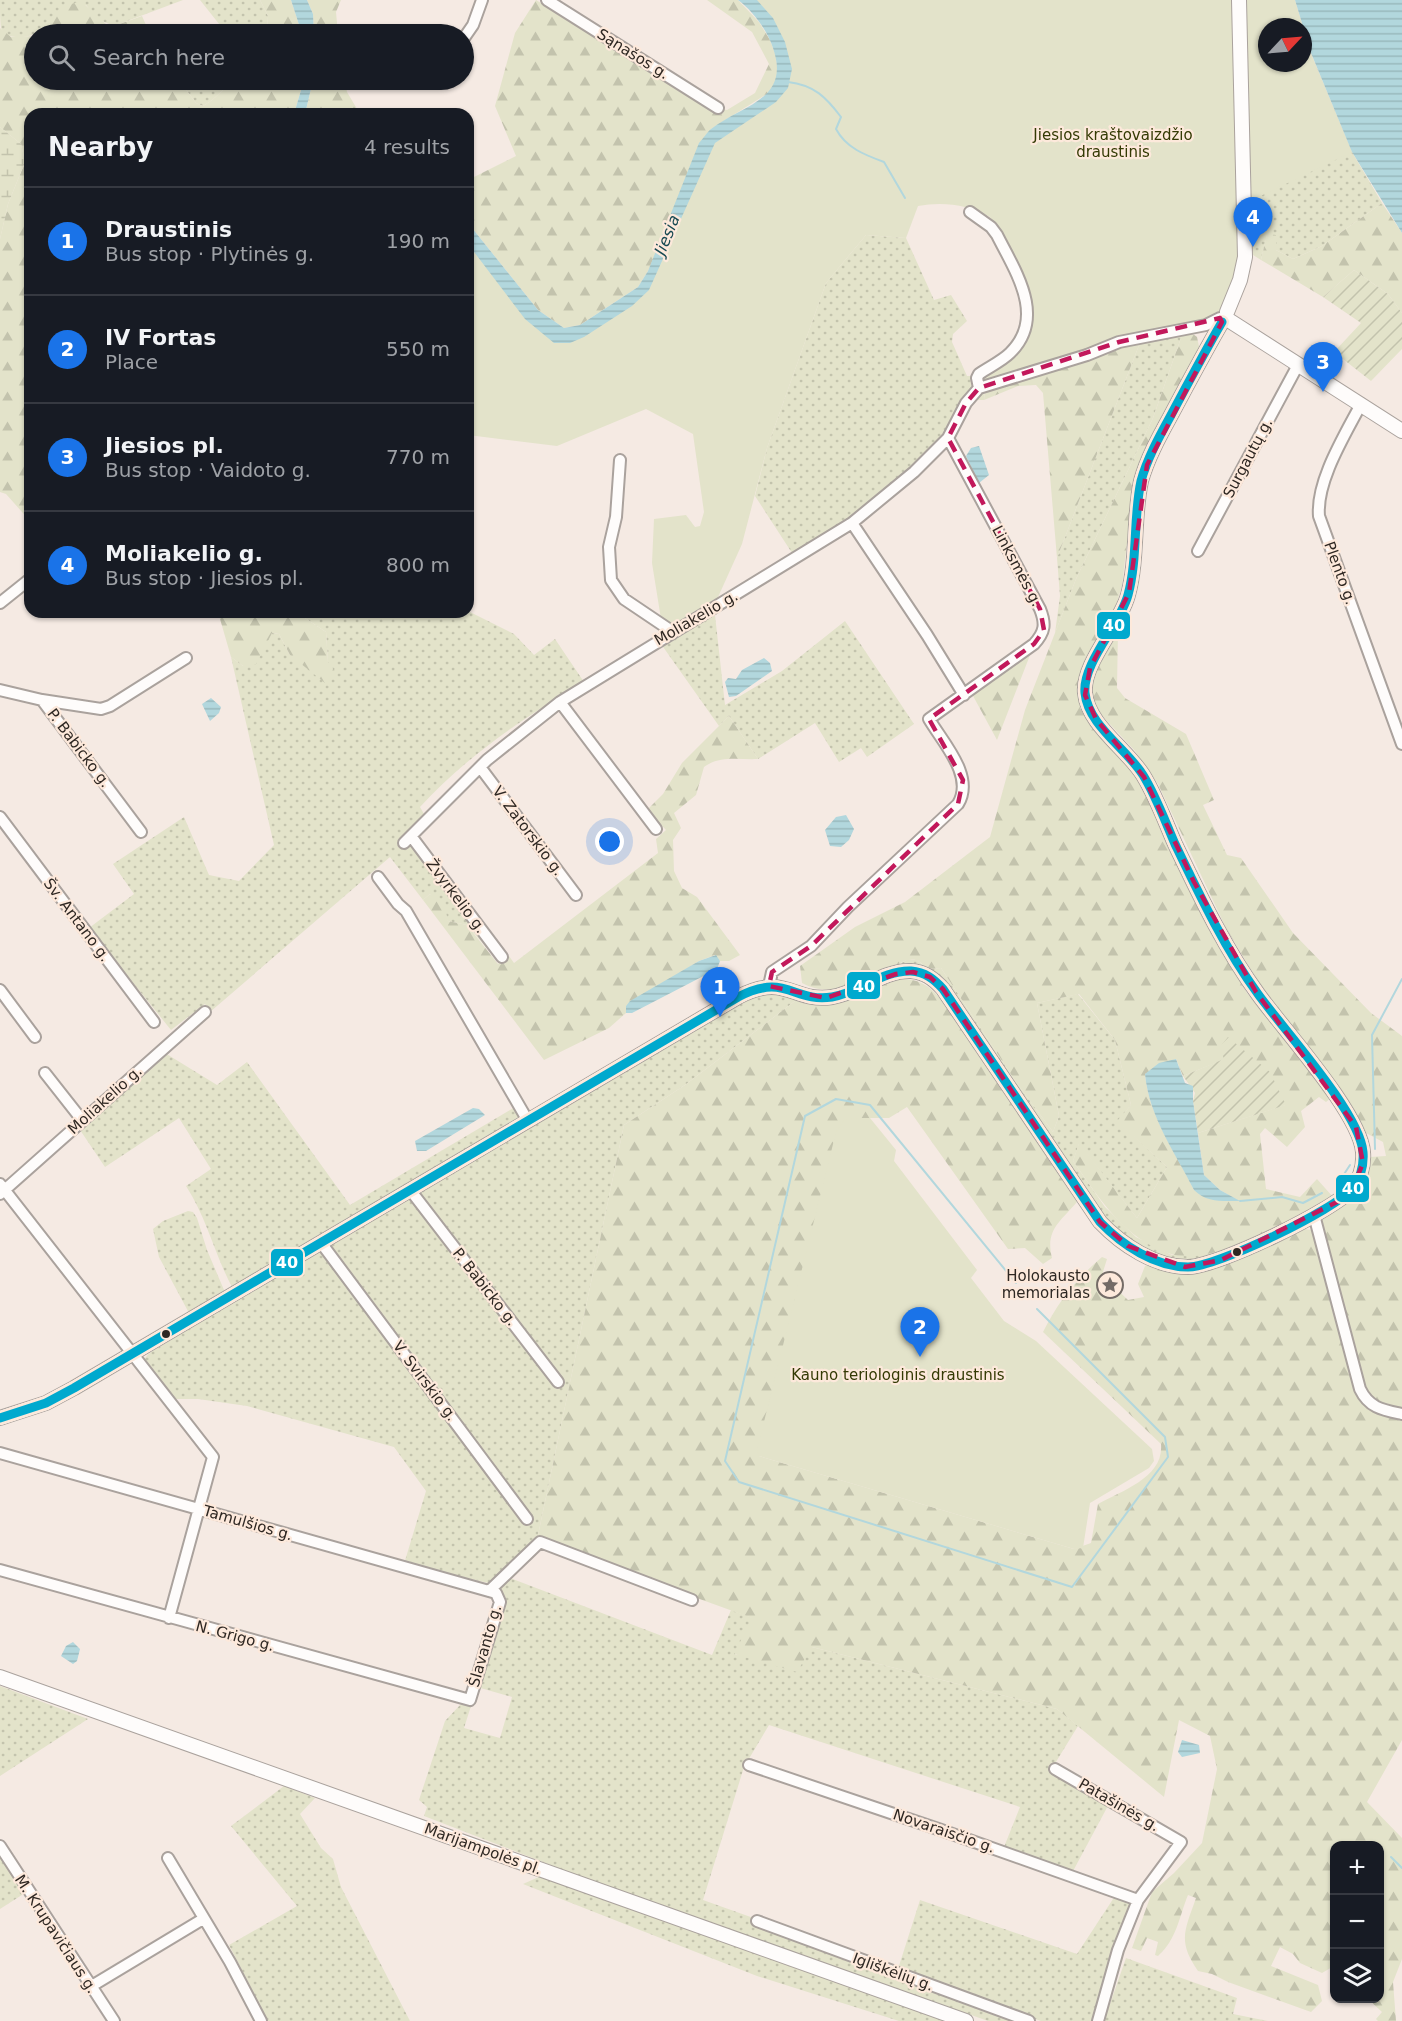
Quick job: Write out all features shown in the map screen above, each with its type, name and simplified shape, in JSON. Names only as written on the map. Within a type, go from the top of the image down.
[{"type":"main road","points":[[0,1418],[46,1403],[322,1244],[738,997],[770,986],[826,998],[896,974],[913,972],[930,977],[943,988],[1094,1213],[1119,1240],[1148,1257],[1173,1266],[1208,1264],[1314,1215],[1347,1194],[1359,1178],[1363,1154],[1356,1127],[1311,1063],[1256,992],[1194,882],[1144,777],[1096,719],[1085,694],[1085,680],[1090,668],[1113,629],[1129,593],[1139,492],[1147,465],[1225,318],[1240,280],[1245,257],[1239,0]]},
{"type":"main road","points":[[1225,318],[1402,431]]},
{"type":"main road","name":"Marijampolės pl.","points":[[0,1677],[966,2021]]},
{"type":"street","points":[[473,24],[482,0]]},
{"type":"street","name":"Sąnašos g.","points":[[547,0],[718,108]]},
{"type":"street","name":"Moliakelio g.","points":[[407,839],[480,767],[560,702],[852,523],[914,472],[948,438],[966,403],[979,388],[977,378],[979,374],[1010,354],[1022,338],[1028,317],[1026,292],[997,235],[985,222],[970,212]]},
{"type":"street","points":[[979,388],[1087,355],[1119,342],[1206,325],[1225,318]]},
{"type":"street","name":"Surgautų g.","points":[[1198,551],[1298,365]]},
{"type":"street","name":"Plento g.","points":[[1360,404],[1324,481],[1318,502],[1319,516],[1402,744]]},
{"type":"street","name":"Linksmės g.","points":[[770,986],[772,972],[811,946],[848,907],[958,804],[963,795],[963,780],[929,718],[1034,644],[1044,630],[1045,624],[948,438]]},
{"type":"street","points":[[620,460],[616,517],[609,548],[611,580],[624,599],[674,632]]},
{"type":"street","points":[[852,523],[964,695]]},
{"type":"street","points":[[0,603],[24,584]]},
{"type":"street","points":[[42,700],[100,709],[110,706],[186,658]]},
{"type":"street","name":"P. Babicko g.","points":[[0,690],[42,700],[141,832]]},
{"type":"street","points":[[560,702],[656,829]]},
{"type":"street","name":"V. Zatorskio g.","points":[[480,767],[576,895]]},
{"type":"street","name":"Šv. Antano g.","points":[[0,817],[154,1023]]},
{"type":"street","name":"Žvyrkelio g.","points":[[407,839],[502,957]]},
{"type":"street","points":[[378,878],[406,911],[528,1121]]},
{"type":"street","points":[[0,990],[34,1037]]},
{"type":"street","name":"Moliakelio g.","points":[[2,1189],[205,1012]]},
{"type":"street","points":[[45,1073],[82,1120]]},
{"type":"street","points":[[2,1189],[213,1457],[168,1618]]},
{"type":"street","name":"P. Babicko g.","points":[[411,1191],[558,1382]]},
{"type":"street","points":[[1314,1215],[1360,1389],[1366,1402],[1377,1408],[1402,1414]]},
{"type":"street","name":"V. Svirskio g.","points":[[322,1244],[527,1519]]},
{"type":"street","name":"Tamulšios g.","points":[[0,1453],[492,1592]]},
{"type":"street","points":[[492,1592],[540,1542],[692,1600]]},
{"type":"street","name":"N. Grigo g.","points":[[0,1570],[470,1700]]},
{"type":"street","name":"Šlavanto g.","points":[[470,1700],[500,1602],[492,1592]]},
{"type":"street","name":"Novaraisčio g.","points":[[749,1765],[1138,1900]]},
{"type":"street","name":"Patašinės g.","points":[[1056,1769],[1181,1842],[1138,1900]]},
{"type":"street","name":"M. Krupavičiaus g.","points":[[0,1846],[109,2019]]},
{"type":"street","points":[[168,1858],[261,2021]]},
{"type":"street","points":[[1098,2021],[1118,1950],[1138,1900]]},
{"type":"street","points":[[90,1987],[203,1919]]},
{"type":"street","name":"Igliškėlių g.","points":[[757,1921],[1029,2021]]},
{"type":"highlighted area","points":[[1220,318],[1222,322],[1147,465],[1129,593],[1090,668],[1085,695],[1096,719],[1144,777],[1194,882],[1256,992],[1356,1127],[1363,1163],[1353,1187],[1337,1202],[1221,1260],[1185,1267],[1128,1246],[1100,1222],[943,989],[930,977],[913,972],[896,974],[826,998],[769,986],[772,972],[811,946],[958,804],[963,780],[929,719],[1034,644],[1044,630],[1040,609],[948,438],[966,403],[979,388],[1119,342]]},
{"type":"green space","points":[[0,0],[183,0],[119,24],[109,24],[97,19],[86,5],[69,5],[50,24],[24,24],[24,37],[7,35],[1,28]]},
{"type":"green space","points":[[200,0],[260,0],[268,16],[268,24],[219,24]]},
{"type":"green space","points":[[260,0],[291,0],[299,24],[268,24],[268,16]]},
{"type":"green space","points":[[307,0],[341,0],[336,12],[337,24],[314,24],[313,14]]},
{"type":"green space","points":[[536,0],[710,107],[727,110],[755,93],[769,64],[752,32],[707,0],[738,0],[759,22],[776,56],[778,76],[770,92],[711,129],[648,271],[638,287],[580,325],[564,328],[538,310],[474,230],[474,177],[516,156],[495,106],[515,33]]},
{"type":"green space","name":"Jiesios kraštovaizdžio draustinis","points":[[744,0],[1295,0],[1300,18],[1258,18],[1258,72],[1312,72],[1312,56],[1352,152],[1250,201],[1243,247],[1230,293],[1208,322],[1189,329],[1140,336],[1118,342],[985,383],[982,376],[1013,356],[1030,317],[1028,290],[990,217],[965,207],[946,204],[918,206],[906,238],[866,235],[826,283],[767,448],[742,544],[714,606],[679,623],[670,624],[661,619],[652,563],[654,519],[686,515],[695,527],[700,526],[704,512],[693,434],[646,409],[557,446],[474,436],[474,244],[560,337],[639,294],[702,151],[778,91],[782,81],[771,31]]},
{"type":"green space","points":[[81,1],[106,24],[48,24],[68,5]]},
{"type":"green space","points":[[142,16],[146,24],[120,24]]},
{"type":"green space","points":[[0,28],[11,37],[24,36],[24,90],[186,90],[196,103],[203,106],[223,90],[301,90],[296,108],[24,108],[24,158],[21,144],[0,127]]},
{"type":"green space","points":[[1312,56],[1352,152],[1382,203],[1322,246],[1293,259],[1276,250],[1267,235],[1261,260],[1253,255],[1250,190],[1316,153],[1308,72],[1312,72]]},
{"type":"green space","points":[[186,90],[223,90],[203,106],[196,103]]},
{"type":"green space","points":[[311,90],[347,90],[356,108],[306,108]]},
{"type":"green space","points":[[0,127],[21,144],[24,164],[8,204],[0,239]]},
{"type":"green space","points":[[24,164],[24,514],[6,494],[0,492],[0,239],[8,204]]},
{"type":"green space","points":[[1382,203],[1402,233],[1402,313],[1388,294],[1354,270],[1323,297],[1261,260],[1267,234],[1276,235],[1276,250],[1293,259],[1322,246]]},
{"type":"green space","points":[[866,235],[906,238],[934,300],[951,295],[967,321],[953,334],[952,342],[967,376],[982,376],[985,383],[984,400],[964,400],[942,438],[923,459],[851,518],[794,556],[755,496],[767,448],[826,283]]},
{"type":"green space","points":[[1354,270],[1388,294],[1402,313],[1402,349],[1371,381],[1334,352],[1361,323],[1323,297]]},
{"type":"green space","points":[[1193,334],[1197,337],[1200,351],[1139,463],[1133,492],[1122,586],[1112,618],[1078,680],[1080,708],[1091,726],[1123,756],[1144,788],[1190,887],[1247,993],[1331,1098],[1326,1102],[1319,1097],[1301,1111],[1305,1127],[1287,1147],[1265,1128],[1260,1134],[1266,1189],[1300,1197],[1317,1179],[1333,1197],[1300,1217],[1255,1239],[1208,1254],[1188,1256],[1171,1254],[1140,1239],[1114,1216],[1073,1161],[1079,1143],[1137,1218],[1167,1167],[1117,1121],[1131,1105],[1115,1040],[1079,994],[1037,1003],[1059,1116],[1053,1132],[1016,1082],[941,968],[928,969],[911,959],[856,985],[823,989],[802,983],[800,966],[855,927],[905,902],[990,837],[1025,710],[1076,579],[1153,418],[1182,335]],"holes":[[[1176,1059],[1183,1076],[1225,1059],[1285,1105],[1198,1133],[1204,1175],[1220,1190],[1239,1201],[1194,1190],[1164,1134],[1152,1105],[1145,1074]]]},
{"type":"green space","points":[[1182,335],[1153,418],[1076,579],[1055,633],[1060,596],[1057,558],[1141,340]]},
{"type":"green space","points":[[1141,340],[1057,558],[1043,393],[1036,385],[1018,386],[984,400],[985,388],[1074,365],[1121,345]]},
{"type":"green space","points":[[474,614],[514,634],[534,655],[555,639],[584,682],[497,738],[457,771],[420,807],[424,814],[400,840],[415,845],[494,951],[491,953],[467,925],[448,921],[430,894],[423,900],[390,857],[210,1012],[205,1004],[171,1030],[89,928],[134,894],[113,864],[184,817],[209,875],[239,881],[274,845],[231,657],[243,666],[272,633],[279,634],[290,655],[328,662],[326,632],[305,618],[474,618]]},
{"type":"green space","points":[[715,615],[725,705],[782,671],[845,621],[914,724],[867,757],[861,748],[839,762],[815,723],[758,759],[729,716],[719,726],[661,644]]},
{"type":"green space","points":[[220,618],[305,618],[326,632],[328,662],[337,674],[325,683],[290,655],[279,634],[272,633],[256,664],[243,666],[231,657]]},
{"type":"green space","points":[[1118,631],[1117,688],[1125,698],[1186,734],[1214,800],[1203,805],[1227,855],[1241,858],[1293,933],[1371,1013],[1402,1036],[1402,1410],[1381,1406],[1363,1389],[1320,1226],[1321,1219],[1347,1201],[1361,1186],[1366,1178],[1370,1157],[1386,1156],[1383,1142],[1366,1133],[1356,1114],[1262,988],[1226,928],[1158,784],[1135,751],[1093,706],[1089,691],[1092,673]]},
{"type":"green space","points":[[1032,650],[997,740],[972,694]]},
{"type":"green space","points":[[729,716],[758,759],[723,759],[704,767],[696,795],[674,813],[681,828],[673,840],[674,871],[682,888],[697,897],[740,955],[729,961],[720,961],[715,955],[699,961],[626,1006],[626,1013],[609,1028],[544,1060],[423,900],[430,894],[445,907],[448,921],[467,925],[498,964],[509,956],[514,963],[658,853],[656,839],[666,830],[647,810],[663,794],[682,763]]},
{"type":"green space","points":[[908,959],[917,960],[928,969],[941,968],[1016,1082],[1053,1132],[1059,1116],[1037,1003],[1078,994],[1115,1040],[1131,1105],[1118,1121],[1167,1167],[1137,1218],[1079,1144],[1073,1161],[1105,1207],[1136,1237],[1172,1255],[1201,1254],[1243,1244],[1200,1261],[1175,1262],[1143,1249],[1107,1223],[934,975],[887,972]]},
{"type":"green space","points":[[900,979],[920,982],[935,993],[945,1004],[1077,1202],[1052,1233],[1050,1248],[1052,1258],[1043,1264],[1025,1248],[1008,1249],[907,1107],[889,1118],[859,1118],[759,1456],[1074,1549],[1091,1543],[1098,1504],[1130,1488],[1149,1474],[1160,1455],[1161,1444],[1043,1332],[1061,1301],[1076,1282],[1102,1257],[1107,1259],[1102,1275],[1128,1300],[1144,1297],[1138,1284],[1145,1266],[1150,1264],[1171,1271],[1303,1229],[1314,1230],[1360,1399],[1366,1407],[1402,1417],[1402,1740],[1367,1802],[1402,1838],[1402,1959],[1393,1982],[1396,2021],[1378,2021],[1376,2019],[1382,2012],[1372,2003],[1384,2003],[1384,1841],[1330,1841],[1330,1968],[1322,1973],[1300,1963],[1293,1954],[1280,1947],[1271,1966],[1318,1985],[1322,2001],[1311,2012],[1212,1974],[1198,1971],[1191,1961],[1185,1943],[1186,1927],[1196,1898],[1188,1895],[1177,1927],[1158,1956],[1155,1955],[1158,1942],[1147,1938],[1141,1951],[1132,1948],[1152,1892],[1174,1873],[1202,1843],[1217,1769],[1210,1736],[1179,1720],[1164,1797],[1057,1709],[812,1647],[797,1672],[734,1654],[752,1618],[537,1540],[624,1125],[685,1085],[799,998]]},
{"type":"green space","points":[[770,993],[799,998],[685,1085],[624,1125],[537,1540],[493,1584],[404,1564],[426,1491],[394,1447],[247,1406],[198,1399],[170,1399],[143,1363],[148,1355],[173,1337],[702,1023],[747,999]]},
{"type":"green space","points":[[1228,1037],[1270,1072],[1286,1105],[1198,1133],[1193,1101],[1195,1093],[1183,1076],[1224,1059],[1220,1047]]},
{"type":"green space","points":[[165,1053],[217,1085],[247,1062],[350,1205],[515,1107],[520,1117],[233,1289],[200,1211],[186,1186],[211,1169],[179,1118],[105,1167],[80,1130]]},
{"type":"green space","name":"Kauno teriologinis draustinis","points":[[870,1118],[896,1150],[894,1161],[977,1270],[971,1278],[1004,1321],[1036,1341],[1152,1449],[1154,1461],[1149,1468],[1090,1503],[1083,1548],[1074,1549],[759,1456],[757,1450],[836,1132],[844,1120]]},
{"type":"green space","points":[[188,1211],[193,1212],[197,1218],[207,1250],[224,1290],[223,1295],[189,1313],[159,1257],[153,1229],[163,1221]]},
{"type":"green space","points":[[510,1578],[712,1655],[731,1610],[753,1618],[735,1655],[812,1647],[1057,1709],[1078,1726],[1051,1770],[1110,1802],[1072,1873],[1004,1847],[1020,1807],[769,1725],[744,1767],[703,1900],[838,1948],[836,1957],[1019,2021],[988,2021],[566,1871],[424,1816],[427,1807],[419,1800],[445,1721],[461,1704],[471,1706],[464,1728],[500,1738],[512,1697],[477,1687],[498,1588]]},
{"type":"green space","points":[[0,1686],[88,1719],[0,1776]]},
{"type":"green space","points":[[284,1786],[315,1798],[300,1814],[321,1848],[333,1859],[341,1887],[410,2021],[268,2021],[229,1945],[297,1906],[231,1826]]},
{"type":"green space","points":[[0,1855],[25,1893],[0,1909]]},
{"type":"green space","points":[[541,1876],[948,2021],[899,2021],[757,1976],[523,1884]]},
{"type":"green space","points":[[1115,1896],[1129,1901],[1132,1906],[1119,1932],[1094,2021],[1041,2021],[898,1969],[920,1900],[1077,1954]]},
{"type":"green space","points":[[1126,1958],[1237,1998],[1233,2014],[1268,2021],[1104,2021]]},
{"type":"water","points":[[291,0],[307,0],[313,14],[314,24],[299,24]]},
{"type":"water","name":"Jiesia","points":[[738,0],[757,0],[773,18],[785,42],[792,69],[788,88],[776,102],[715,143],[649,290],[632,306],[584,337],[570,343],[554,343],[525,319],[474,252],[474,230],[538,310],[564,328],[580,325],[638,287],[648,271],[699,143],[711,129],[761,99],[770,90],[775,79],[777,65],[773,48],[763,28],[744,4]]},
{"type":"water","points":[[1295,0],[1402,0],[1402,233],[1352,152],[1312,55],[1312,18],[1300,18]]},
{"type":"water","points":[[301,90],[311,90],[306,108],[296,108]]},
{"type":"water","points":[[979,446],[989,475],[979,483],[966,456],[971,448]]},
{"type":"water","points":[[764,658],[770,663],[772,671],[736,696],[729,697],[725,682],[728,678],[736,679],[742,670]]},
{"type":"water","points":[[211,698],[221,707],[219,713],[210,721],[202,704]]},
{"type":"water","points":[[846,815],[854,829],[849,840],[841,847],[830,846],[825,830],[836,817]]},
{"type":"water","points":[[716,955],[720,961],[717,969],[632,1013],[626,1013],[626,1006],[630,1001],[699,961]]},
{"type":"water","points":[[1176,1059],[1185,1083],[1193,1086],[1193,1101],[1204,1175],[1220,1190],[1240,1201],[1210,1199],[1194,1190],[1157,1120],[1147,1090],[1145,1074],[1159,1063]]},
{"type":"water","points":[[473,1108],[479,1109],[485,1115],[426,1151],[417,1151],[415,1141]]},
{"type":"water","points":[[73,1642],[80,1649],[77,1661],[73,1664],[61,1656],[66,1646]]},
{"type":"water","points":[[1182,1740],[1199,1745],[1200,1753],[1182,1757],[1178,1752]]},
{"type":"waterway","points":[[788,82],[805,86],[819,93],[841,117],[836,129],[840,136],[857,150],[884,162],[905,198]]},
{"type":"waterway","points":[[1375,1149],[1372,1035],[1402,979]]},
{"type":"waterway","points":[[1016,1283],[870,1105],[836,1099],[805,1116],[725,1461],[739,1482],[1072,1587],[1168,1457],[1165,1437],[1037,1309]]},
{"type":"waterway","points":[[1337,1185],[1350,1165]]},
{"type":"waterway","points":[[1240,1201],[1282,1197],[1303,1203],[1322,1193]]},
{"type":"waterway","points":[[1391,1857],[1402,1868]]},
{"type":"transit line","name":"40","points":[[0,1418],[46,1403],[74,1388],[738,997],[767,987],[819,998],[842,995],[901,972],[916,972],[933,979],[943,989],[1100,1222],[1118,1239],[1151,1259],[1176,1266],[1203,1265],[1275,1236],[1342,1198],[1353,1188],[1361,1171],[1363,1152],[1359,1135],[1335,1094],[1234,959],[1193,882],[1148,783],[1136,765],[1100,726],[1093,716],[1085,693],[1089,669],[1124,607],[1128,595],[1141,481],[1162,432],[1222,322]]},
{"type":"place","name":"Moliakelio g.","points":[[1253,247]]},
{"type":"place","name":"Jiesios pl.","points":[[1323,392]]},
{"type":"place","name":"Draustinis","points":[[720,1017]]},
{"type":"place","name":"Holokausto memorialas","points":[[1110,1285]]},
{"type":"place","name":"IV Fortas","points":[[920,1357]]}]
